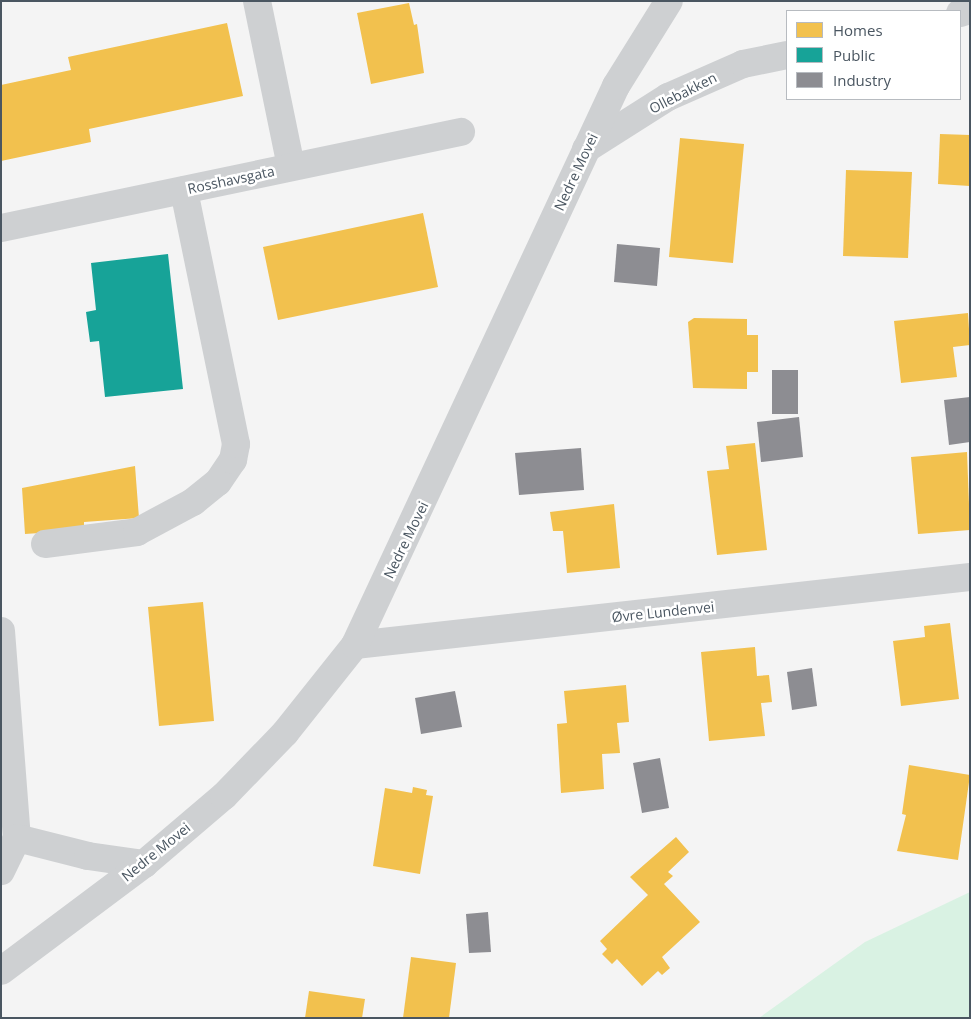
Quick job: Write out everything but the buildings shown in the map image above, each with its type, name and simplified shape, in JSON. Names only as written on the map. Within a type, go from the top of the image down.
[{"type":"street","points":[[257,1],[291,168]]},
{"type":"street","name":"Nedre Movei","points":[[1,972],[144,864],[224,796],[286,733],[356,645],[616,86],[669,1]]},
{"type":"street","name":"Ollebakken","points":[[586,149],[668,98],[743,64],[786,55]]},
{"type":"street","name":"Rosshavsgata","points":[[1,228],[461,132]]},
{"type":"street","points":[[45,544],[137,532],[194,502],[218,482],[233,460],[236,444],[184,190]]},
{"type":"street","name":"Øvre Lundenvei","points":[[356,645],[970,577]]},
{"type":"street","points":[[1,631],[17,838],[1,871]]},
{"type":"street","points":[[17,838],[88,856],[144,864]]},
{"type":"green space","points":[[970,892],[970,1018],[759,1018],[865,942]]}]
